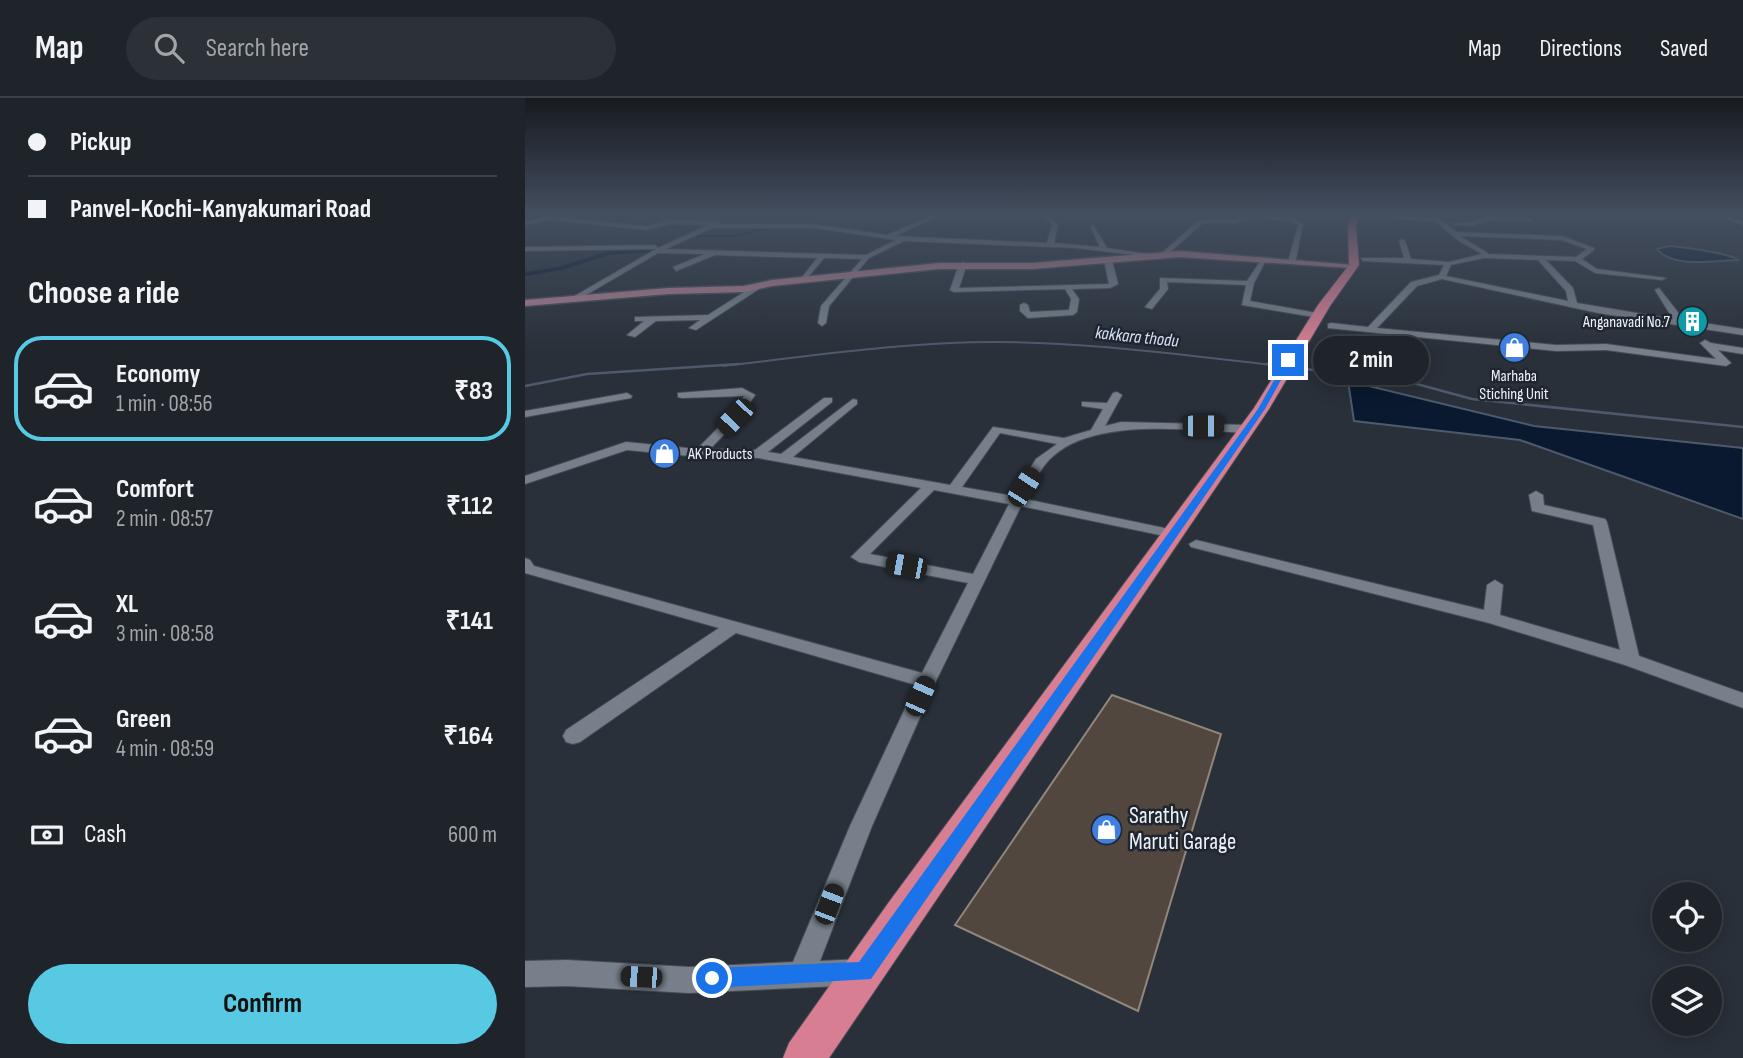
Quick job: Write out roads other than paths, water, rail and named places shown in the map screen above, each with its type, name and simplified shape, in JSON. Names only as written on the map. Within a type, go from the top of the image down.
[{"type":"highway","points":[[804,1058],[864,972],[1185,539],[1286,366],[1317,316],[1350,272],[1354,260]]},
{"type":"main road","points":[[525,303],[668,291],[758,287],[963,264],[1032,266],[1108,260],[1352,265]]},
{"type":"street","points":[[574,300],[641,260]]},
{"type":"street","points":[[675,269],[698,260]]},
{"type":"street","points":[[754,263],[760,260]]},
{"type":"street","points":[[804,280],[820,260]]},
{"type":"street","points":[[822,323],[825,306],[865,260]]},
{"type":"street","points":[[963,264],[954,290],[1112,285],[1108,260]]},
{"type":"street","points":[[1149,307],[1164,289],[1163,280],[1166,275],[1161,261],[1155,260]]},
{"type":"street","points":[[1399,260],[1448,264],[1467,260]]},
{"type":"street","points":[[1542,260],[1570,290],[1573,304]]},
{"type":"street","points":[[1578,260],[1595,271],[1662,278]]},
{"type":"street","points":[[1261,262],[1250,283],[1247,305],[1317,316]]},
{"type":"street","points":[[1442,277],[1448,264]]},
{"type":"street","points":[[1370,330],[1414,284],[1442,277],[1682,324],[1743,332]]},
{"type":"street","points":[[1163,280],[1250,283]]},
{"type":"street","points":[[1024,305],[1024,312],[1028,315],[1073,312],[1075,299],[1067,286]]},
{"type":"street","points":[[693,328],[758,287]]},
{"type":"street","points":[[1331,326],[1436,337],[1458,336],[1556,348],[1606,347],[1726,363],[1682,324],[1672,313],[1659,290]]},
{"type":"street","points":[[638,319],[707,317]]},
{"type":"street","points":[[632,335],[653,318]]},
{"type":"street","points":[[1705,343],[1743,351]]},
{"type":"street","points":[[683,395],[742,391],[750,395],[735,417],[700,453]]},
{"type":"street","points":[[1096,431],[1117,395]]},
{"type":"street","points":[[525,414],[627,396]]},
{"type":"street","points":[[758,454],[828,400]]},
{"type":"street","points":[[784,458],[853,402]]},
{"type":"street","points":[[1086,404],[1110,407]]},
{"type":"street","points":[[802,972],[860,826],[927,681],[1017,501],[1040,462],[1065,442],[1121,425],[1248,429]]},
{"type":"street","points":[[954,489],[997,429],[1065,442]]},
{"type":"street","points":[[525,480],[626,446],[784,458],[1017,501],[1185,539],[1490,618],[1631,660],[1743,701]]},
{"type":"street","points":[[931,485],[859,557],[977,580]]},
{"type":"street","points":[[1536,495],[1537,508],[1600,522],[1631,660]]},
{"type":"street","points":[[526,567],[927,681]]},
{"type":"street","points":[[1490,618],[1495,585]]},
{"type":"street","points":[[573,736],[733,627]]},
{"type":"street","points":[[525,974],[567,973],[689,980],[802,972],[864,972]]},
{"type":"water","points":[[1677,260],[1738,260],[1706,262]]},
{"type":"water","points":[[1348,381],[1534,426],[1743,448],[1743,519],[1520,440],[1354,421]]},
{"type":"waterway","points":[[525,274],[560,269],[588,260]]},
{"type":"waterway","name":"kakkara thodu","points":[[723,366],[893,347],[995,342],[1103,347],[1282,366],[1267,364]]},
{"type":"waterway","name":"kakkara thodu","points":[[525,386],[587,374],[739,364]]},
{"type":"waterway","name":"kakkara thodu","points":[[1290,367],[1413,383],[1472,399],[1743,427]]},
{"type":"place","name":"Anganavadi No.7","points":[[1693,322]]},
{"type":"place","name":"Marhaba Stiching Unit","points":[[1514,347]]},
{"type":"place","name":"AK Products","points":[[665,454]]},
{"type":"place","name":"Sarathy Maruti Garage","points":[[1106,829]]}]
